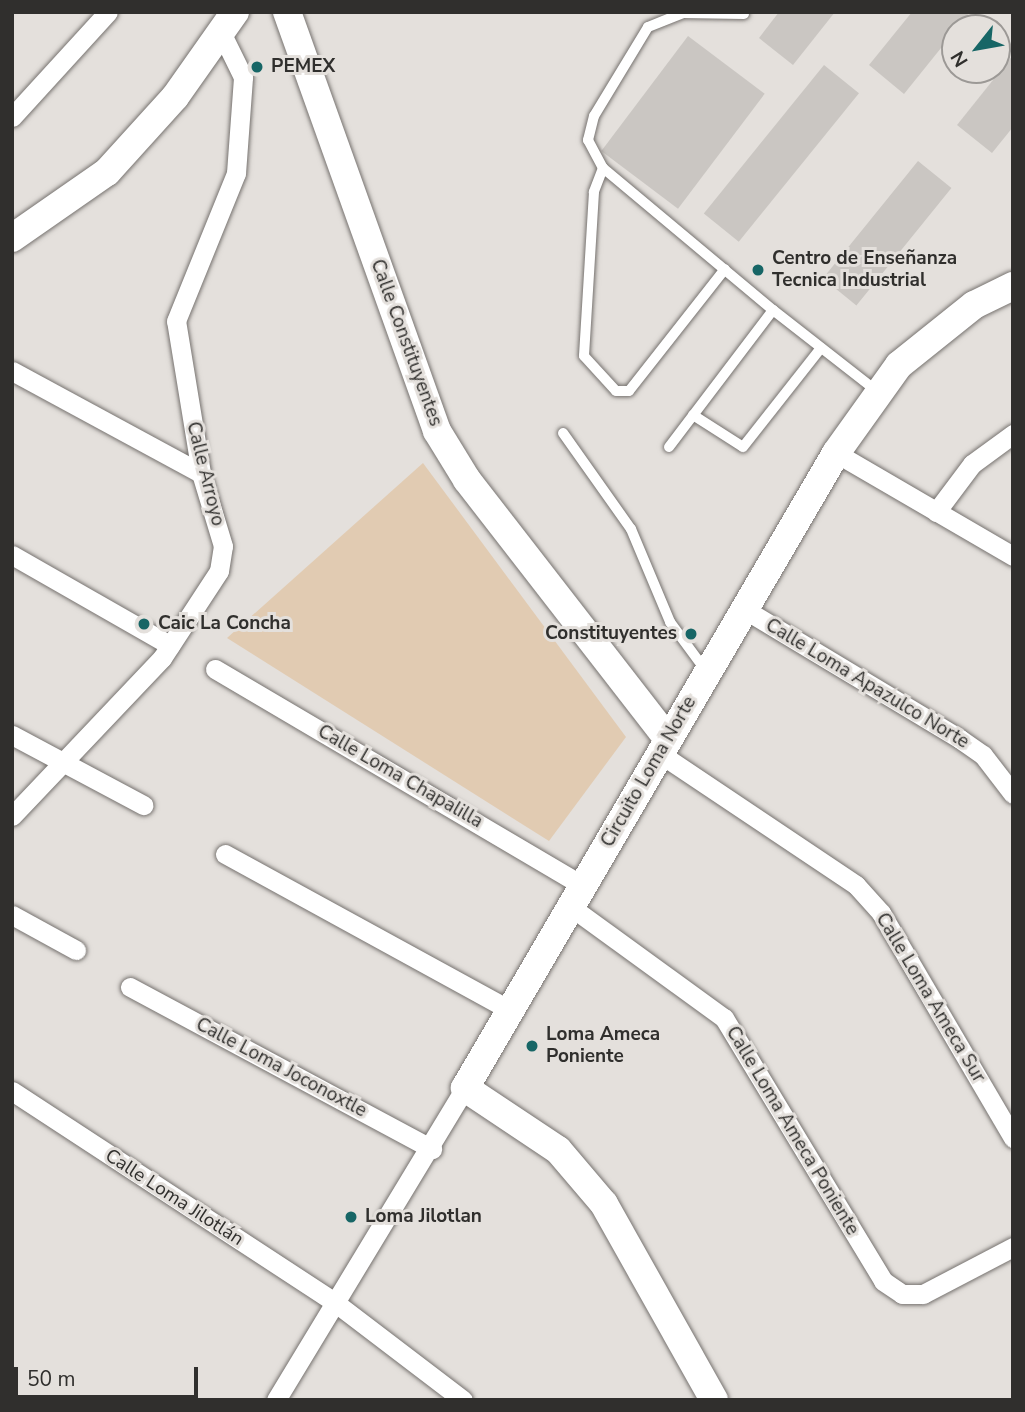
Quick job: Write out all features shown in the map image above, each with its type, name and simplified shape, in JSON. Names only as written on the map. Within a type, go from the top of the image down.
[{"type":"street","points":[[12,117],[108,12]]},
{"type":"street","name":"Calle Constituyentes","points":[[287,12],[437,431],[467,480],[663,746]]},
{"type":"street","points":[[12,238],[107,172],[175,97],[228,22]]},
{"type":"street","name":"Calle Arroyo","points":[[12,816],[63,764],[170,645],[219,571],[223,546],[201,473],[176,321],[236,173],[243,77],[228,22]]},
{"type":"street","name":"Circuito Loma Norte","points":[[276,1400],[432,1149],[663,746],[836,453],[899,365],[974,305],[1013,286]]},
{"type":"street","points":[[12,371],[201,473]]},
{"type":"street","points":[[936,512],[972,464],[1013,434]]},
{"type":"street","points":[[836,453],[1013,556]]},
{"type":"street","points":[[12,555],[170,645]]},
{"type":"street","name":"Calle Loma Apazulco Norte","points":[[744,609],[960,738],[983,755],[1013,794]]},
{"type":"street","name":"Calle Loma Chapalilla","points":[[215,669],[578,896]]},
{"type":"street","points":[[12,734],[143,805]]},
{"type":"street","name":"Calle Loma Ameca Sur","points":[[663,746],[856,885],[881,913],[1013,1138]]},
{"type":"street","points":[[225,854],[510,1010]]},
{"type":"street","name":"Calle Loma Ameca Poniente","points":[[578,896],[723,1018],[883,1281],[902,1294],[923,1294],[1013,1247]]},
{"type":"street","points":[[12,915],[76,950]]},
{"type":"street","name":"Calle Loma Joconoxtle","points":[[130,987],[432,1149]]},
{"type":"street","points":[[465,1088],[558,1150],[604,1204],[714,1400]]},
{"type":"street","name":"Calle Loma Jilotlán","points":[[12,1091],[337,1304],[463,1400]]},
{"type":"lane","points":[[744,14],[682,13],[648,27],[594,116],[588,141],[603,168],[773,310],[879,393]]},
{"type":"lane","points":[[603,168],[594,192],[584,356],[616,391],[629,391],[725,269]]},
{"type":"lane","points":[[669,447],[773,310]]},
{"type":"lane","points":[[693,415],[743,447],[821,348]]},
{"type":"lane","points":[[564,433],[631,529],[670,622],[707,672]]},
{"type":"shaded area","points":[[423,463],[626,737],[549,841],[227,638]]},
{"type":"building","points":[[779,12],[835,12],[793,65],[759,38]]},
{"type":"building","points":[[912,12],[970,12],[941,14],[941,48],[904,94],[869,65]]},
{"type":"building","points":[[688,36],[765,94],[678,209],[601,151]]},
{"type":"building","points":[[1013,55],[1013,127],[992,153],[957,125],[990,84],[1011,84]]},
{"type":"building","points":[[824,65],[859,93],[739,242],[704,213]]},
{"type":"building","points":[[918,161],[951,188],[856,305],[823,278]]},
{"type":"place","name":"PEMEX","points":[[257,67]]},
{"type":"place","name":"Centro de Enseñanza Tecnica Industrial","points":[[758,270]]},
{"type":"place","name":"Caic La Concha","points":[[144,624]]},
{"type":"place","name":"Constituyentes","points":[[691,634]]},
{"type":"place","name":"Loma Ameca Poniente","points":[[532,1046]]},
{"type":"place","name":"Loma Jilotlan","points":[[351,1217]]}]
